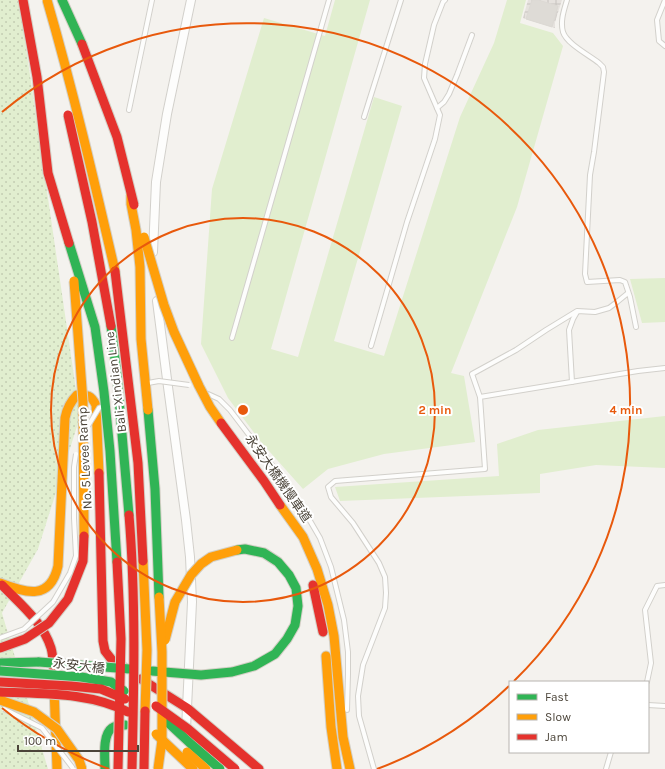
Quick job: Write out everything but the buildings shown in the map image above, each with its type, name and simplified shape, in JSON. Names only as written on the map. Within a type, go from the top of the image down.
[{"type":"main road","points":[[0,648],[25,639],[49,622],[68,599],[83,561],[83,402],[75,283],[60,228],[48,173],[37,77],[23,0]]},
{"type":"main road","name":"Bali-Xindian Line","points":[[47,0],[90,161],[116,275],[138,463],[147,650],[144,769]]},
{"type":"main road","points":[[62,0],[82,44],[117,137],[131,195],[164,305],[174,332],[210,407],[303,538],[317,569],[328,605],[334,636],[343,737],[350,769]]},
{"type":"main road","name":"Bali-Xindian Line","points":[[66,107],[85,187],[104,283],[118,389],[132,557],[134,642],[132,769]]},
{"type":"main road","points":[[48,173],[95,327],[104,392],[114,509],[121,639],[118,769]]},
{"type":"main road","points":[[131,195],[140,267],[141,339],[156,489],[159,606],[162,652],[162,740],[158,769]]},
{"type":"main road","name":"No. 5 Levee Ramp","points":[[0,583],[27,592],[39,591],[49,585],[55,577],[58,566],[65,418],[71,401],[77,396],[87,395],[93,399],[96,405],[97,414],[103,641],[105,651],[112,660],[187,708]]},
{"type":"main road","points":[[280,505],[310,572],[322,626],[329,713],[333,750],[337,769]]},
{"type":"main road","points":[[0,663],[39,662],[201,675],[232,672],[254,666],[275,654],[288,639],[295,625],[298,606],[296,588],[278,562],[264,553],[244,549],[211,557],[201,564],[192,575],[175,602],[162,652]]},
{"type":"main road","name":"No. 5 Levee Ramp","points":[[0,583],[36,622],[45,635],[51,648],[53,661],[57,769]]},
{"type":"main road","name":"永安大橋","points":[[0,671],[81,677],[111,682],[149,706],[220,769]]},
{"type":"main road","name":"永安大橋","points":[[0,682],[101,689],[135,704],[184,737]]},
{"type":"main road","points":[[111,682],[138,693],[188,729],[234,769]]},
{"type":"main road","points":[[0,692],[91,698],[110,703],[139,718],[186,769]]},
{"type":"main road","points":[[0,700],[34,712],[57,729],[79,760],[82,769]]},
{"type":"main road","points":[[135,704],[206,769]]},
{"type":"main road","points":[[187,708],[259,769]]},
{"type":"main road","points":[[105,769],[106,736],[111,729],[117,725],[127,725],[150,737],[186,769]]},
{"type":"street","points":[[186,769],[192,602],[190,557],[158,314],[152,249],[156,182],[167,114],[191,0]]},
{"type":"lane","points":[[129,110],[152,0]]},
{"type":"lane","points":[[232,338],[329,0]]},
{"type":"lane","points":[[364,117],[401,0]]},
{"type":"lane","points":[[371,346],[407,222],[434,140],[440,115],[424,78],[425,64],[434,25],[445,0]]},
{"type":"lane","points":[[567,0],[563,12],[563,33],[570,42],[599,63],[603,67],[604,72],[590,175],[585,274],[587,282],[620,280],[625,282],[636,327]]},
{"type":"lane","points":[[664,0],[657,20],[659,41],[665,46]]},
{"type":"lane","points":[[438,108],[449,94],[472,34]]},
{"type":"lane","points":[[374,769],[359,716],[358,696],[363,665],[385,608],[386,577],[379,562],[353,523],[331,497],[328,487],[335,480],[485,469],[480,397],[472,374],[516,350],[577,311],[595,312],[609,308],[628,292]]},
{"type":"lane","points":[[572,382],[569,330],[572,319],[577,311]]},
{"type":"lane","points":[[480,397],[638,370],[665,368]]},
{"type":"lane","name":"永安大橋機慢車道","points":[[143,385],[149,382],[159,381],[189,385],[219,399],[230,410],[294,496],[320,538],[331,567],[344,620],[348,652],[347,716]]},
{"type":"lane","points":[[78,441],[99,408],[137,388]]},
{"type":"lane","points":[[0,638],[24,629],[48,607],[53,602],[70,573],[76,556],[74,467],[77,448]]},
{"type":"lane","points":[[647,681],[651,663],[645,610],[657,586],[665,585]]},
{"type":"lane","points":[[649,705],[665,706]]},
{"type":"lane","points":[[0,707],[42,728],[73,769]]},
{"type":"lane","points":[[348,737],[352,756]]},
{"type":"lane","points":[[606,769],[611,753]]},
{"type":"shaded area","points":[[528,0],[562,0],[555,22],[555,28],[523,18]]},
{"type":"green space","points":[[0,0],[19,0],[80,417],[38,549],[2,613],[48,769],[0,769]]},
{"type":"green space","points":[[335,0],[370,0],[271,349],[298,357],[374,97],[402,106],[334,341],[384,356],[460,117],[494,43],[507,0],[526,0],[520,23],[553,33],[563,46],[517,207],[451,373],[464,376],[475,442],[384,454],[328,469],[303,489],[261,442],[228,398],[201,344],[212,189],[264,18],[325,36]]},
{"type":"green space","points":[[665,278],[665,322],[642,323],[630,279]]},
{"type":"green space","points":[[665,416],[665,468],[596,465],[540,474],[540,493],[340,501],[335,487],[499,476],[497,444],[538,430]]},
{"type":"traffic: fast","points":[[62,0],[82,44]]},
{"type":"traffic: fast","points":[[69,243],[95,327],[110,451],[117,562]]},
{"type":"traffic: fast","points":[[111,326],[117,376],[129,515]]},
{"type":"traffic: fast","points":[[148,410],[155,489],[159,597]]},
{"type":"traffic: fast","points":[[152,671],[201,675],[232,672],[254,666],[275,654],[287,639],[295,625],[298,606],[296,588],[289,575],[278,562],[264,553],[245,549],[237,550]]},
{"type":"traffic: fast","points":[[0,663],[39,662]]},
{"type":"traffic: fast","points":[[39,662],[130,669]]},
{"type":"traffic: fast","points":[[0,671],[81,677],[111,682],[124,691]]},
{"type":"traffic: fast","points":[[163,718],[220,769]]},
{"type":"traffic: fast","points":[[105,769],[105,741],[109,731],[118,725],[125,725]]},
{"type":"traffic: slow","points":[[47,0],[74,101],[115,271]]},
{"type":"traffic: slow","points":[[131,195],[140,267],[141,339],[148,410]]},
{"type":"traffic: slow","points":[[144,237],[164,305],[174,332],[199,386],[210,407],[221,423]]},
{"type":"traffic: slow","points":[[74,281],[83,402],[84,536]]},
{"type":"traffic: slow","points":[[0,583],[19,589],[36,591],[49,585],[54,577],[58,566],[65,418],[69,405],[77,395],[89,396],[96,405],[99,473]]},
{"type":"traffic: slow","points":[[280,505],[303,537],[317,569],[328,605],[334,636],[343,737],[350,769]]},
{"type":"traffic: slow","points":[[165,640],[175,602],[191,575],[201,564],[211,557],[237,550]]},
{"type":"traffic: slow","points":[[143,561],[147,650],[145,711]]},
{"type":"traffic: slow","points":[[158,769],[162,740],[162,652],[159,597]]},
{"type":"traffic: slow","points":[[326,656],[331,727],[337,769]]},
{"type":"traffic: slow","points":[[54,687],[57,769]]},
{"type":"traffic: slow","points":[[0,700],[34,712],[57,729],[79,760],[82,769]]},
{"type":"traffic: slow","points":[[156,734],[193,769]]},
{"type":"traffic: slow","points":[[187,752],[206,769]]},
{"type":"traffic: jam","points":[[23,0],[37,77],[48,173],[69,243]]},
{"type":"traffic: jam","points":[[82,44],[117,137],[134,205]]},
{"type":"traffic: jam","points":[[68,115],[92,222],[111,326]]},
{"type":"traffic: jam","points":[[115,271],[138,463],[143,561]]},
{"type":"traffic: jam","points":[[221,423],[280,505]]},
{"type":"traffic: jam","points":[[99,473],[103,641],[105,651],[112,660],[125,668]]},
{"type":"traffic: jam","points":[[129,515],[134,610],[132,769]]},
{"type":"traffic: jam","points":[[0,648],[25,639],[49,623],[68,599],[83,561],[84,536]]},
{"type":"traffic: jam","points":[[117,562],[121,639],[118,769]]},
{"type":"traffic: jam","points":[[2,585],[30,614],[42,630],[51,648],[54,670]]},
{"type":"traffic: jam","points":[[313,585],[323,632]]},
{"type":"traffic: jam","points":[[141,679],[187,708],[259,769]]},
{"type":"traffic: jam","points":[[0,682],[101,689],[125,699]]},
{"type":"traffic: jam","points":[[0,692],[82,697],[113,705],[128,712]]},
{"type":"traffic: jam","points":[[156,706],[188,729],[235,769]]},
{"type":"traffic: jam","points":[[144,769],[145,711]]}]
